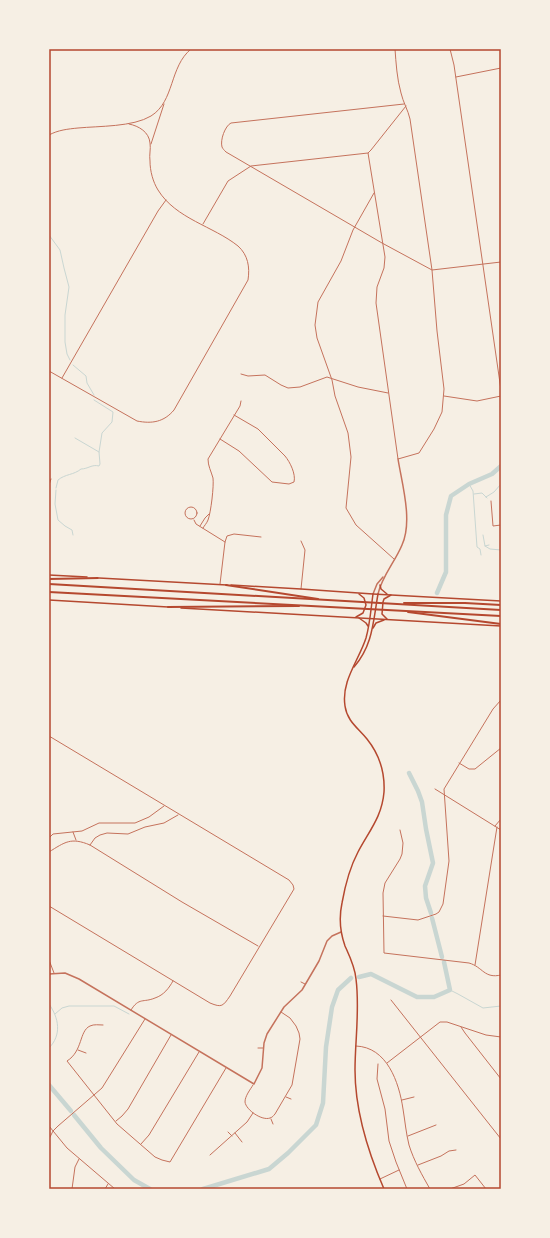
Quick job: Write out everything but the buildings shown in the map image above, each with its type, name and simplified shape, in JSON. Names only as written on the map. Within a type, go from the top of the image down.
[{"type":"highway","points":[[49,579],[98,578]]},
{"type":"highway","points":[[49,584],[501,610]]},
{"type":"highway","points":[[226,585],[325,600]]},
{"type":"highway","points":[[49,592],[501,616]]},
{"type":"highway","points":[[396,604],[429,602],[501,605]]},
{"type":"highway","points":[[168,607],[310,606]]},
{"type":"highway","points":[[389,610],[501,625]]},
{"type":"main road","points":[[49,575],[301,588],[355,593],[501,601]]},
{"type":"main road","points":[[380,585],[384,592],[388,595]]},
{"type":"main road","points":[[355,593],[364,598],[366,605],[363,613],[356,617]]},
{"type":"main road","points":[[373,594],[370,618],[364,644],[348,677],[344,700],[345,709],[352,723],[368,740],[376,754],[382,769],[384,790],[380,812],[375,824],[355,859],[343,896],[340,917],[343,940],[354,967],[356,979],[358,1012],[355,1073],[362,1124],[370,1154],[384,1189]]},
{"type":"main road","points":[[352,669],[366,650],[371,638],[378,594]]},
{"type":"main road","points":[[388,619],[382,614],[383,602],[386,597],[393,595]]},
{"type":"main road","points":[[49,600],[501,625]]},
{"type":"main road","points":[[356,617],[366,623],[368,629]]},
{"type":"main road","points":[[372,629],[379,621],[388,619]]},
{"type":"street","points":[[150,149],[177,66],[190,49]]},
{"type":"street","points":[[395,49],[400,93],[406,105],[411,125],[432,270],[437,332],[443,379],[442,412],[434,429],[419,453],[398,459]]},
{"type":"street","points":[[450,49],[501,390]]},
{"type":"street","points":[[455,77],[501,68]]},
{"type":"street","points":[[49,135],[61,130],[129,124],[151,116],[164,104]]},
{"type":"street","points":[[202,224],[228,181],[251,166],[368,153],[406,105]]},
{"type":"street","points":[[406,105],[240,122],[228,125],[225,129],[222,142],[223,149],[432,270],[501,262]]},
{"type":"street","points":[[49,371],[137,421],[149,423],[158,421],[168,416],[172,412],[238,299],[249,277],[249,267],[241,248],[176,210],[158,190],[151,172],[149,159],[150,139],[139,126],[129,124]]},
{"type":"street","points":[[368,153],[385,263],[377,287],[376,295],[406,510],[406,534],[402,545],[384,576],[378,594]]},
{"type":"street","points":[[375,193],[355,226],[341,260],[318,302],[315,324],[317,338],[332,380],[335,396],[348,433],[351,457],[346,508],[356,525],[394,559]]},
{"type":"street","points":[[62,379],[158,211],[166,200]]},
{"type":"street","points":[[241,374],[248,376],[265,374],[288,388],[300,387],[327,377],[332,380],[358,387],[389,393]]},
{"type":"street","points":[[443,396],[477,401],[501,396]]},
{"type":"street","points":[[203,528],[210,514],[213,480],[208,466],[208,459],[240,406],[240,400]]},
{"type":"street","points":[[220,440],[239,451],[272,482],[289,484],[294,482],[294,477],[285,456],[258,429],[234,415]]},
{"type":"street","points":[[49,485],[51,479]]},
{"type":"street","points":[[491,501],[493,526],[501,525]]},
{"type":"street","points":[[193,519],[197,517],[198,512],[196,508],[190,507],[186,509],[185,514],[189,519],[193,519],[196,524],[224,542]]},
{"type":"street","points":[[200,526],[205,518],[210,514]]},
{"type":"street","points":[[220,585],[224,542],[227,536],[231,534],[261,537]]},
{"type":"street","points":[[301,541],[305,550],[301,588]]},
{"type":"street","points":[[373,594],[376,584],[384,576]]},
{"type":"street","points":[[383,916],[418,920],[436,914],[441,910],[449,861],[446,802],[444,794],[445,785],[493,709],[501,700]]},
{"type":"street","points":[[49,736],[289,880],[294,887],[230,996],[224,1005],[218,1006],[210,1003],[49,906]]},
{"type":"street","points":[[459,763],[469,769],[475,769],[501,748]]},
{"type":"street","points":[[434,789],[501,830]]},
{"type":"street","points":[[49,838],[53,834],[82,831],[99,823],[135,823],[152,815],[165,806]]},
{"type":"street","points":[[90,845],[95,838],[100,835],[107,833],[128,834],[145,827],[164,824],[178,814]]},
{"type":"street","points":[[495,826],[501,819]]},
{"type":"street","points":[[475,965],[497,828]]},
{"type":"street","points":[[400,830],[403,851],[384,886],[383,893],[384,953],[475,965],[488,975],[493,976],[501,974]]},
{"type":"street","points":[[73,832],[76,840]]},
{"type":"street","points":[[49,852],[65,843],[76,840],[90,845],[258,947]]},
{"type":"street","points":[[280,1012],[295,1023],[300,1039],[293,1082],[275,1114],[271,1118],[265,1118],[247,1108],[245,1101],[262,1068],[264,1040],[280,1012],[287,1003],[298,994],[305,984],[319,961],[327,941],[332,936],[342,932]]},
{"type":"street","points":[[49,960],[54,973]]},
{"type":"street","points":[[49,974],[65,973],[73,976],[254,1084]]},
{"type":"street","points":[[131,1010],[138,1002],[152,1000],[161,996],[168,990],[174,980]]},
{"type":"street","points":[[301,982],[305,984]]},
{"type":"street","points":[[391,1000],[501,1139]]},
{"type":"street","points":[[49,1139],[53,1131],[65,1119],[104,1087],[145,1018]]},
{"type":"street","points":[[387,1063],[440,1022],[447,1022],[486,1035],[501,1037]]},
{"type":"street","points":[[103,1025],[92,1025],[87,1028],[84,1032],[78,1050],[67,1060],[115,1122],[155,1157],[162,1160],[170,1162],[226,1068]]},
{"type":"street","points":[[461,1027],[501,1079]]},
{"type":"street","points":[[115,1122],[128,1109],[172,1035]]},
{"type":"street","points":[[356,1046],[368,1048],[374,1051],[387,1063],[396,1082],[402,1100],[407,1136],[411,1151],[430,1189]]},
{"type":"street","points":[[258,1048],[263,1048]]},
{"type":"street","points":[[78,1050],[86,1053]]},
{"type":"street","points":[[141,1144],[149,1135],[199,1051]]},
{"type":"street","points":[[378,1064],[377,1079],[385,1109],[390,1141],[407,1189]]},
{"type":"street","points":[[286,1096],[290,1099]]},
{"type":"street","points":[[402,1100],[414,1097]]},
{"type":"street","points":[[210,1155],[247,1122],[254,1113]]},
{"type":"street","points":[[271,1118],[273,1124]]},
{"type":"street","points":[[407,1136],[436,1125]]},
{"type":"street","points":[[49,1126],[67,1148],[115,1189]]},
{"type":"street","points":[[228,1132],[232,1136]]},
{"type":"street","points":[[235,1133],[242,1142]]},
{"type":"street","points":[[417,1165],[442,1156],[449,1151],[456,1150]]},
{"type":"street","points":[[72,1189],[75,1167],[79,1158]]},
{"type":"street","points":[[380,1179],[400,1170]]},
{"type":"street","points":[[450,1189],[464,1184],[475,1175],[486,1189]]},
{"type":"street","points":[[105,1189],[109,1184]]},
{"type":"waterway","points":[[49,235],[60,250],[69,287],[65,315],[65,342],[67,354],[70,360]]},
{"type":"waterway","points":[[73,365],[86,376],[87,383],[94,395]]},
{"type":"waterway","points":[[56,488],[58,480],[61,478],[81,469],[99,466],[100,464],[99,452],[102,433],[112,422],[113,412],[94,400]]},
{"type":"waterway","points":[[75,438],[99,452]]},
{"type":"waterway","points":[[437,593],[446,572],[446,515],[451,496],[469,484],[492,474],[501,466]]},
{"type":"waterway","points":[[469,484],[473,491],[477,547],[480,549],[481,555]]},
{"type":"waterway","points":[[486,497],[494,492],[501,484]]},
{"type":"waterway","points":[[56,490],[55,504],[58,520],[72,530],[73,535]]},
{"type":"waterway","points":[[474,494],[482,493],[487,498]]},
{"type":"waterway","points":[[483,535],[485,546],[490,549],[501,550]]},
{"type":"waterway","points":[[485,546],[489,545]]},
{"type":"waterway","points":[[49,621],[49,626]]},
{"type":"waterway","points":[[409,773],[422,802],[433,863],[425,886],[426,898],[431,913]]},
{"type":"waterway","points":[[432,918],[442,957]]},
{"type":"waterway","points":[[359,977],[371,974],[417,997],[434,997],[450,990],[444,962]]},
{"type":"waterway","points":[[203,1189],[269,1169],[288,1153],[316,1125],[323,1103],[326,1047],[332,1007],[338,990],[351,978]]},
{"type":"waterway","points":[[450,990],[483,1008],[501,1006]]},
{"type":"waterway","points":[[49,1004],[55,1015],[58,1026],[56,1038],[49,1048]]},
{"type":"waterway","points":[[55,1014],[62,1008],[69,1006],[114,1006],[129,1014]]},
{"type":"waterway","points":[[49,1085],[71,1111]]},
{"type":"waterway","points":[[74,1115],[101,1148],[134,1180],[150,1189]]}]
